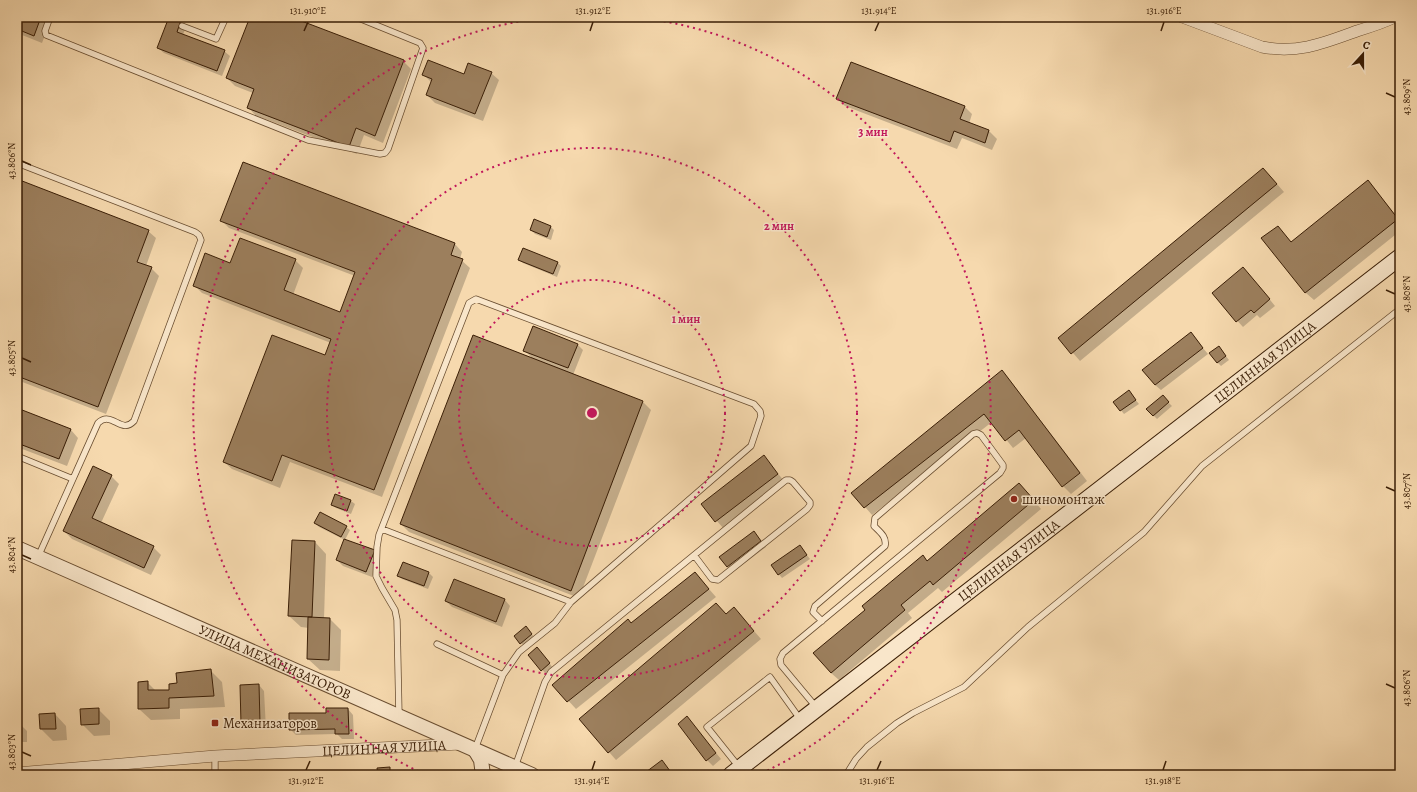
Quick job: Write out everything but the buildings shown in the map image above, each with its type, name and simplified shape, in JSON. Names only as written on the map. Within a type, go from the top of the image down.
[{"type":"main road","name":"ЦЕЛИННАЯ УЛИЦА","points":[[736,772],[1400,257]]},
{"type":"street","points":[[1182,17],[1262,47],[1282,50],[1312,47],[1395,17]]},
{"type":"street","name":"УЛИЦА МЕХАНИЗАТОРОВ","points":[[17,548],[532,775]]},
{"type":"street","points":[[469,747],[481,760],[483,775]]},
{"type":"street","name":"ЦЕЛИННАЯ УЛИЦА","points":[[17,773],[216,756],[469,747]]},
{"type":"lane","points":[[50,17],[45,31],[46,35],[308,140],[380,154],[385,153],[388,150],[423,48],[420,43],[356,17]]},
{"type":"lane","points":[[182,26],[216,39],[226,17]]},
{"type":"lane","points":[[17,163],[195,232],[199,235],[201,240],[134,421],[130,425],[125,426],[108,419],[102,419],[98,423],[38,557]]},
{"type":"lane","points":[[399,716],[397,620],[395,610],[376,576],[377,546],[382,529],[469,303],[476,299],[758,406],[761,416],[751,446],[571,602],[555,623],[519,652],[503,675],[469,747]]},
{"type":"lane","points":[[846,775],[856,759],[867,747],[896,723],[964,687],[1028,627],[1144,532],[1202,466],[1400,309]]},
{"type":"lane","points":[[817,709],[781,665],[780,659],[783,654],[822,621],[1000,473],[1003,465],[981,435],[977,433],[973,434],[875,518],[874,526],[884,536],[886,540],[885,546],[815,606],[813,612],[822,621]]},
{"type":"lane","points":[[17,456],[73,479]]},
{"type":"lane","points":[[515,767],[545,682],[551,672],[694,555],[786,480],[793,482],[810,502],[807,509],[718,580],[712,579],[694,555]]},
{"type":"lane","points":[[382,529],[571,602]]},
{"type":"lane","points":[[436,644],[503,675]]},
{"type":"lane","points":[[736,772],[707,727],[770,677],[802,721]]},
{"type":"lane","points":[[215,775],[216,756]]},
{"type":"place","name":"шиномонтаж","points":[[1014,499]]},
{"type":"place","name":"Механизаторов","points":[[215,723]]}]
